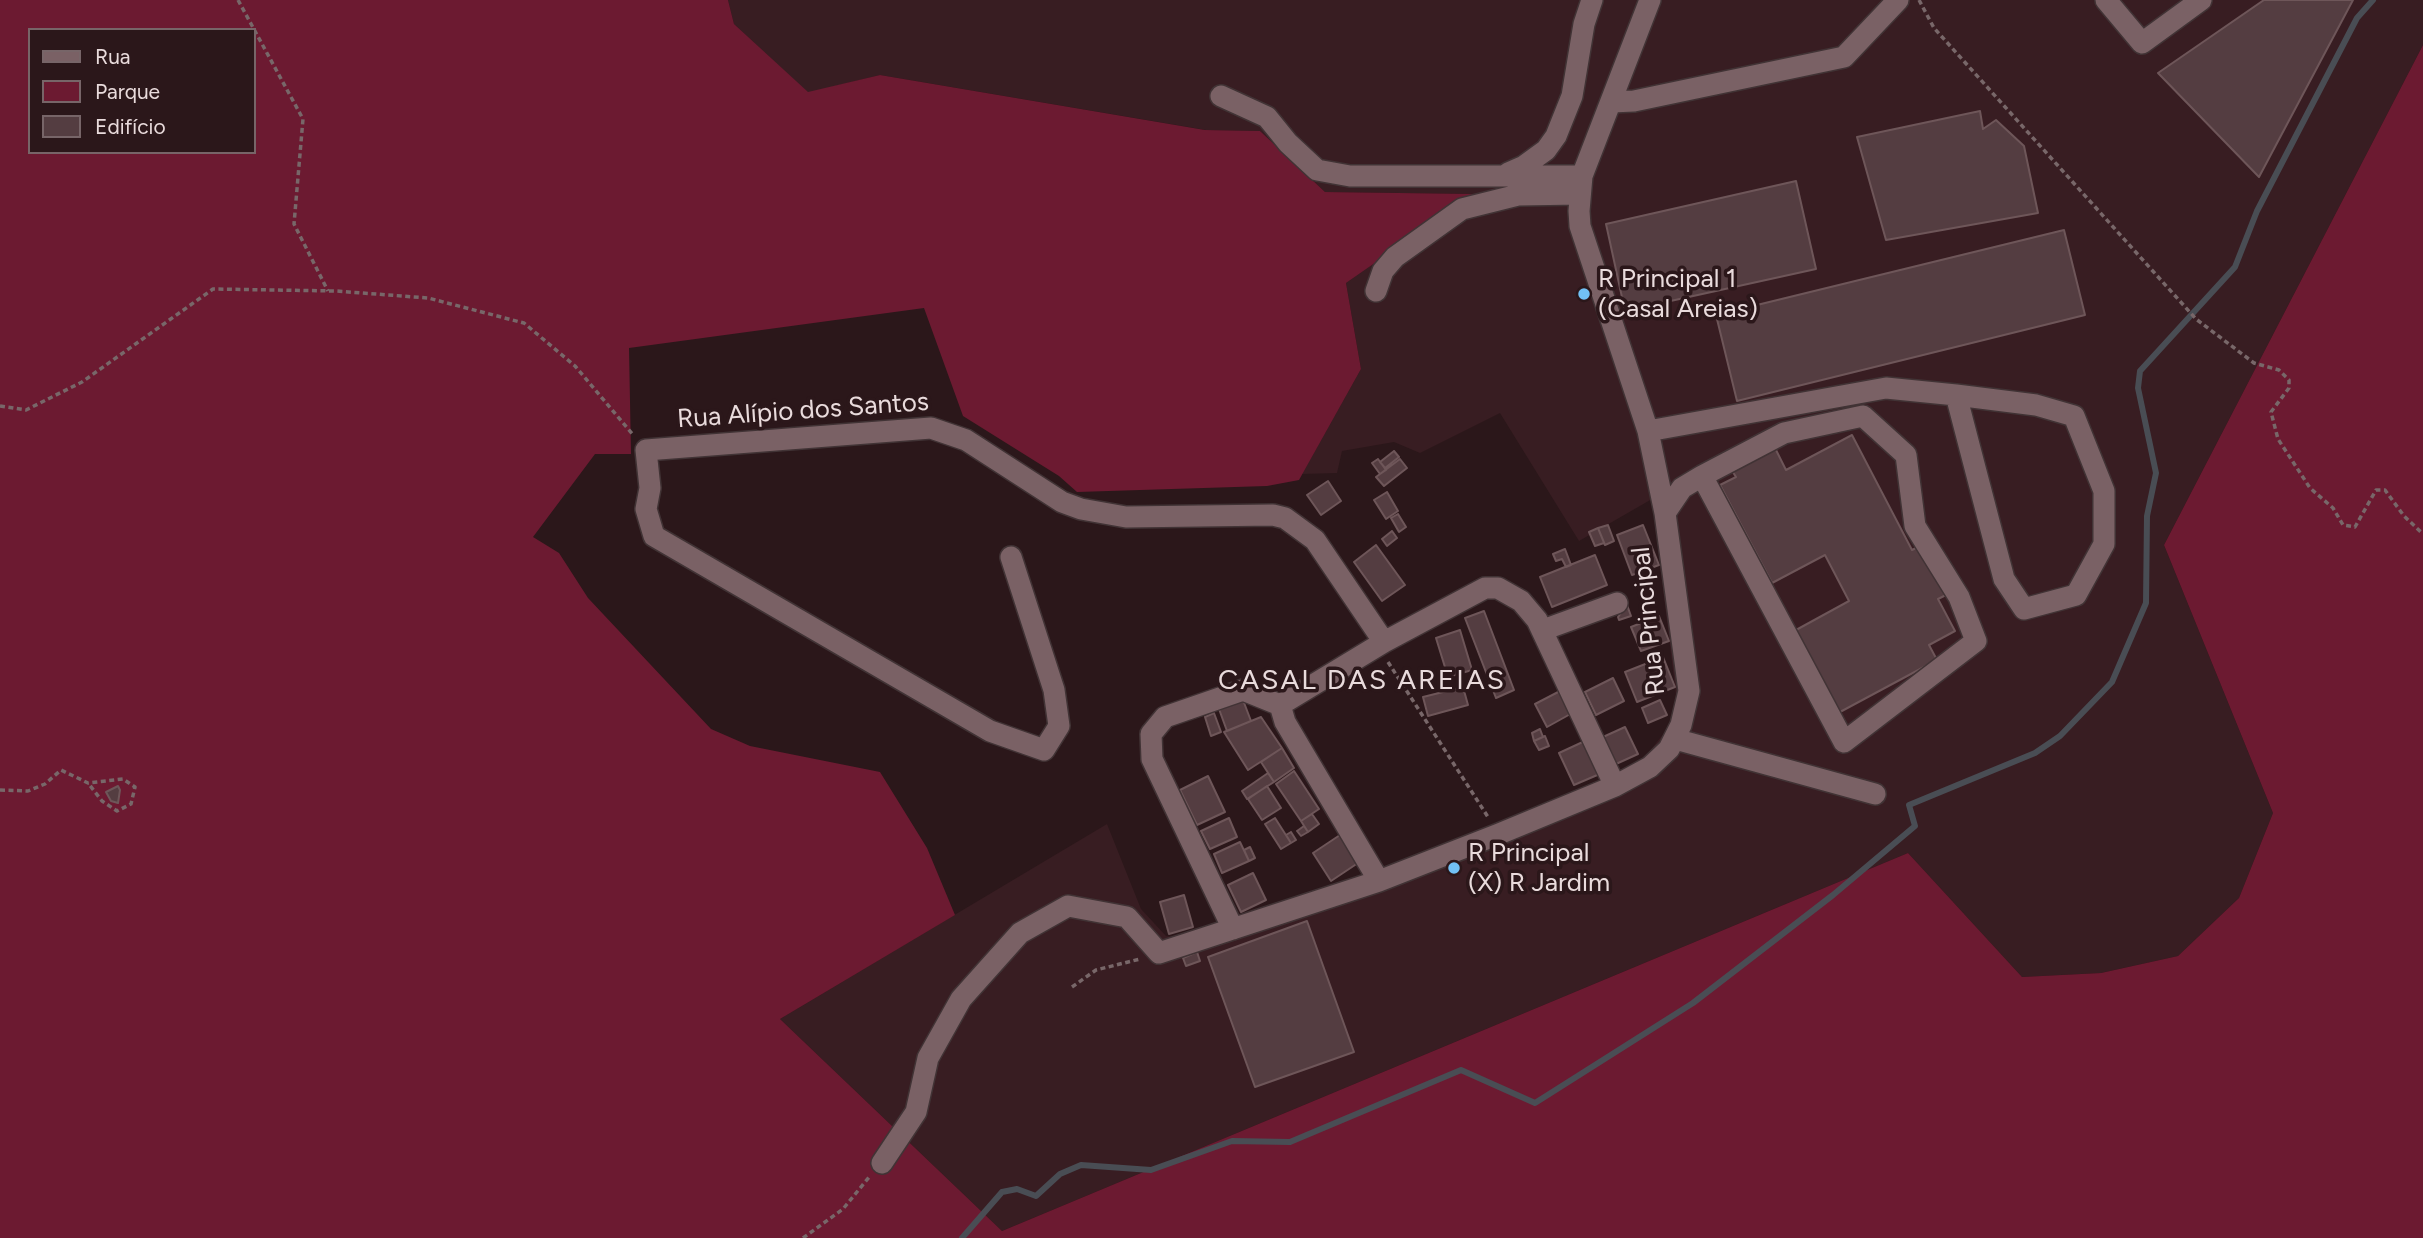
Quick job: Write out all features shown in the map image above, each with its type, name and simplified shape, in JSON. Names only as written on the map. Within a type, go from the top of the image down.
[{"type":"street","points":[[1499,176],[1524,166],[1546,150],[1556,136],[1572,96],[1584,24],[1592,0]]},
{"type":"street","name":"Rua Principal","points":[[1159,953],[1379,881],[1615,786],[1650,767],[1675,739],[1686,708],[1688,677],[1665,513],[1648,431],[1580,226],[1581,185],[1650,0]]},
{"type":"street","points":[[1611,102],[1634,101],[1844,57],[1898,0]]},
{"type":"street","points":[[2106,0],[2142,43],[2201,0]]},
{"type":"street","points":[[1221,96],[1267,117],[1288,144],[1317,170],[1350,176],[1499,176],[1581,185]]},
{"type":"street","points":[[1376,291],[1383,271],[1395,257],[1462,209],[1518,195],[1581,185]]},
{"type":"street","points":[[1648,431],[1886,388],[1956,395],[2036,405],[2074,416],[2104,491],[2104,544],[2076,595],[2024,609],[2004,579],[1956,395]]},
{"type":"street","points":[[1665,513],[1682,488],[1702,476],[1784,433],[1863,416],[1906,455],[1915,526],[1959,597],[1976,641],[1844,742],[1702,476]]},
{"type":"street","name":"Rua Alípio dos Santos","points":[[646,450],[931,428],[966,440],[1062,502],[1080,509],[1126,517],[1285,518],[1315,540],[1384,642]]},
{"type":"street","points":[[646,450],[650,488],[646,509],[654,536],[990,732],[1044,750],[1059,726],[1054,690],[1011,557]]},
{"type":"street","points":[[1280,705],[1384,642],[1492,587],[1506,590],[1521,601],[1543,630],[1615,786]]},
{"type":"street","points":[[1543,630],[1617,603]]},
{"type":"street","points":[[1233,929],[1152,759],[1152,734],[1165,717],[1243,690],[1280,705]]},
{"type":"street","points":[[1280,705],[1285,722],[1379,881]]},
{"type":"street","points":[[1675,739],[1875,794]]},
{"type":"street","points":[[881,1163],[916,1112],[928,1058],[961,999],[1020,933],[1068,906],[1127,917],[1159,953]]},
{"type":"path","points":[[238,0],[253,28]]},
{"type":"path","points":[[1918,0],[1934,28],[2196,319],[2253,363],[2279,370],[2289,380],[2289,388],[2272,412],[2278,439],[2310,488],[2333,508],[2343,525],[2355,527],[2376,490],[2385,489],[2404,516],[2423,534]]},
{"type":"path","points":[[256,33],[303,119],[294,224],[328,291]]},
{"type":"path","points":[[0,406],[26,410],[82,382],[213,289],[328,291],[428,298],[524,323],[575,366],[646,450]]},
{"type":"path","points":[[1384,642],[1388,663],[1499,834]]},
{"type":"path","points":[[0,790],[28,791],[46,784],[61,770],[88,783],[102,801],[117,811],[131,804],[135,787],[123,779],[88,783]]},
{"type":"path","points":[[1072,987],[1096,971],[1159,953]]},
{"type":"path","points":[[803,1238],[843,1209],[881,1163]]},
{"type":"shaded area","points":[[728,0],[2423,0],[2423,45],[2164,545],[2273,813],[2239,898],[2178,956],[2101,973],[2022,977],[1908,853],[1002,1231],[780,1019],[1107,824],[1141,909],[1166,936],[1184,938],[1405,862],[1596,782],[1644,758],[1665,732],[1672,716],[1676,695],[1652,499],[1579,541],[1500,413],[1420,453],[1394,442],[1342,451],[1337,473],[1302,474],[1361,369],[1346,283],[1472,194],[1325,192],[1260,131],[1206,130],[880,75],[808,93],[734,24]]},
{"type":"green space","points":[[0,0],[728,0],[734,24],[808,92],[880,75],[1205,130],[1260,131],[1325,192],[1474,194],[1346,283],[1361,369],[1299,480],[1267,486],[1077,492],[1059,476],[963,416],[924,308],[629,348],[631,454],[595,454],[533,537],[559,553],[588,598],[711,729],[750,746],[880,772],[927,848],[955,915],[780,1019],[1002,1231],[1908,853],[2022,977],[2101,973],[2178,956],[2239,898],[2273,813],[2164,545],[2423,45],[2423,1238],[0,1238]]},
{"type":"building","points":[[2264,0],[2353,0],[2259,177],[2158,73]]},
{"type":"building","points":[[1980,111],[1983,129],[1996,120],[2024,146],[2038,213],[1886,240],[1857,137]]},
{"type":"building","points":[[1796,181],[1816,269],[1625,311],[1606,224]]},
{"type":"building","points":[[2064,230],[2085,315],[1737,401],[1716,315]]},
{"type":"building","points":[[1852,435],[1912,550],[1920,546],[1946,595],[1938,599],[1955,631],[1929,645],[1937,660],[1840,712],[1796,630],[1849,601],[1825,555],[1772,583],[1720,485],[1736,477],[1731,469],[1774,446],[1786,470]]},
{"type":"building","points":[[1394,451],[1399,457],[1385,468],[1380,462]]},
{"type":"building","points":[[1378,459],[1386,470],[1380,474],[1372,463]]},
{"type":"building","points":[[1400,459],[1407,468],[1384,486],[1376,477]]},
{"type":"building","points":[[1328,481],[1341,501],[1321,515],[1307,495]]},
{"type":"building","points":[[1387,492],[1398,511],[1386,519],[1374,500]]},
{"type":"building","points":[[1398,514],[1406,527],[1399,532],[1391,518]]},
{"type":"building","points":[[1608,525],[1614,541],[1605,545],[1598,528]]},
{"type":"building","points":[[1643,525],[1659,565],[1632,575],[1617,535]]},
{"type":"building","points":[[1598,528],[1604,543],[1595,546],[1589,532]]},
{"type":"building","points":[[1392,531],[1397,538],[1387,546],[1382,539]]},
{"type":"building","points":[[1376,545],[1405,585],[1382,601],[1354,562]]},
{"type":"building","points":[[1565,549],[1571,565],[1566,567],[1562,559],[1556,561],[1553,554]]},
{"type":"building","points":[[1595,555],[1607,585],[1552,607],[1540,577]]},
{"type":"building","points":[[1627,605],[1631,616],[1619,620],[1618,617]]},
{"type":"building","points":[[1484,611],[1514,690],[1496,698],[1465,618]]},
{"type":"building","points":[[1659,616],[1669,641],[1641,651],[1631,627]]},
{"type":"building","points":[[1460,630],[1472,670],[1448,677],[1436,638]]},
{"type":"building","points":[[1663,657],[1675,687],[1637,702],[1625,672]]},
{"type":"building","points":[[1613,678],[1624,701],[1596,715],[1585,692]]},
{"type":"building","points":[[1463,687],[1468,705],[1428,716],[1423,697]]},
{"type":"building","points":[[1562,690],[1574,712],[1547,727],[1535,704]]},
{"type":"building","points":[[1243,700],[1251,721],[1227,731],[1219,709]]},
{"type":"building","points":[[1660,700],[1667,715],[1648,723],[1642,708]]},
{"type":"building","points":[[1214,713],[1221,732],[1211,736],[1205,717]]},
{"type":"building","points":[[1261,717],[1282,748],[1248,770],[1224,732]]},
{"type":"building","points":[[1625,727],[1638,754],[1616,764],[1603,737]]},
{"type":"building","points":[[1540,729],[1543,737],[1534,741],[1532,733]]},
{"type":"building","points":[[1545,736],[1549,746],[1539,750],[1534,741]]},
{"type":"building","points":[[1587,740],[1602,773],[1574,785],[1559,753]]},
{"type":"building","points":[[1282,748],[1294,768],[1274,782],[1261,762]]},
{"type":"building","points":[[1294,771],[1319,809],[1301,821],[1276,784]]},
{"type":"building","points":[[1268,773],[1274,782],[1247,799],[1242,791]]},
{"type":"building","points":[[1208,776],[1225,812],[1197,825],[1180,790]]},
{"type":"building","points":[[118,786],[118,803],[111,801],[106,792]]},
{"type":"building","points":[[1267,786],[1281,808],[1262,820],[1248,799]]},
{"type":"building","points":[[1312,814],[1319,824],[1308,832],[1301,821]]},
{"type":"building","points":[[1229,818],[1237,837],[1210,849],[1201,831]]},
{"type":"building","points":[[1275,818],[1291,843],[1281,849],[1265,824]]},
{"type":"building","points":[[1304,826],[1308,832],[1301,836],[1297,831]]},
{"type":"building","points":[[1291,832],[1296,840],[1291,843],[1286,835]]},
{"type":"building","points":[[1340,835],[1358,863],[1331,881],[1313,853]]},
{"type":"building","points":[[1240,842],[1249,861],[1222,873],[1214,854]]},
{"type":"building","points":[[1250,847],[1255,858],[1249,861],[1244,850]]},
{"type":"building","points":[[1253,873],[1266,900],[1241,912],[1228,885]]},
{"type":"building","points":[[1184,895],[1193,927],[1169,934],[1160,902]]},
{"type":"building","points":[[1307,921],[1354,1052],[1255,1087],[1208,957]]},
{"type":"building","points":[[1197,952],[1200,961],[1186,966],[1183,958]]},
{"type":"waterway","points":[[962,1238],[1002,1192],[1017,1189],[1036,1196],[1060,1174],[1081,1165],[1151,1170],[1232,1141],[1290,1142],[1461,1070],[1535,1103],[1693,1003],[1833,895],[1915,826],[1909,805],[2035,753],[2060,736],[2112,682],[2146,603],[2147,516],[2156,473],[2138,388],[2140,371],[2235,267],[2257,211],[2357,18],[2373,0]]},
{"type":"place","name":"R Principal 1 (Casal Areias)","points":[[1584,294]]},
{"type":"place","name":"R Principal (X) R Jardim","points":[[1454,868]]},
{"type":"district","name":"CASAL DAS AREIAS","points":[[1362,681]]}]
